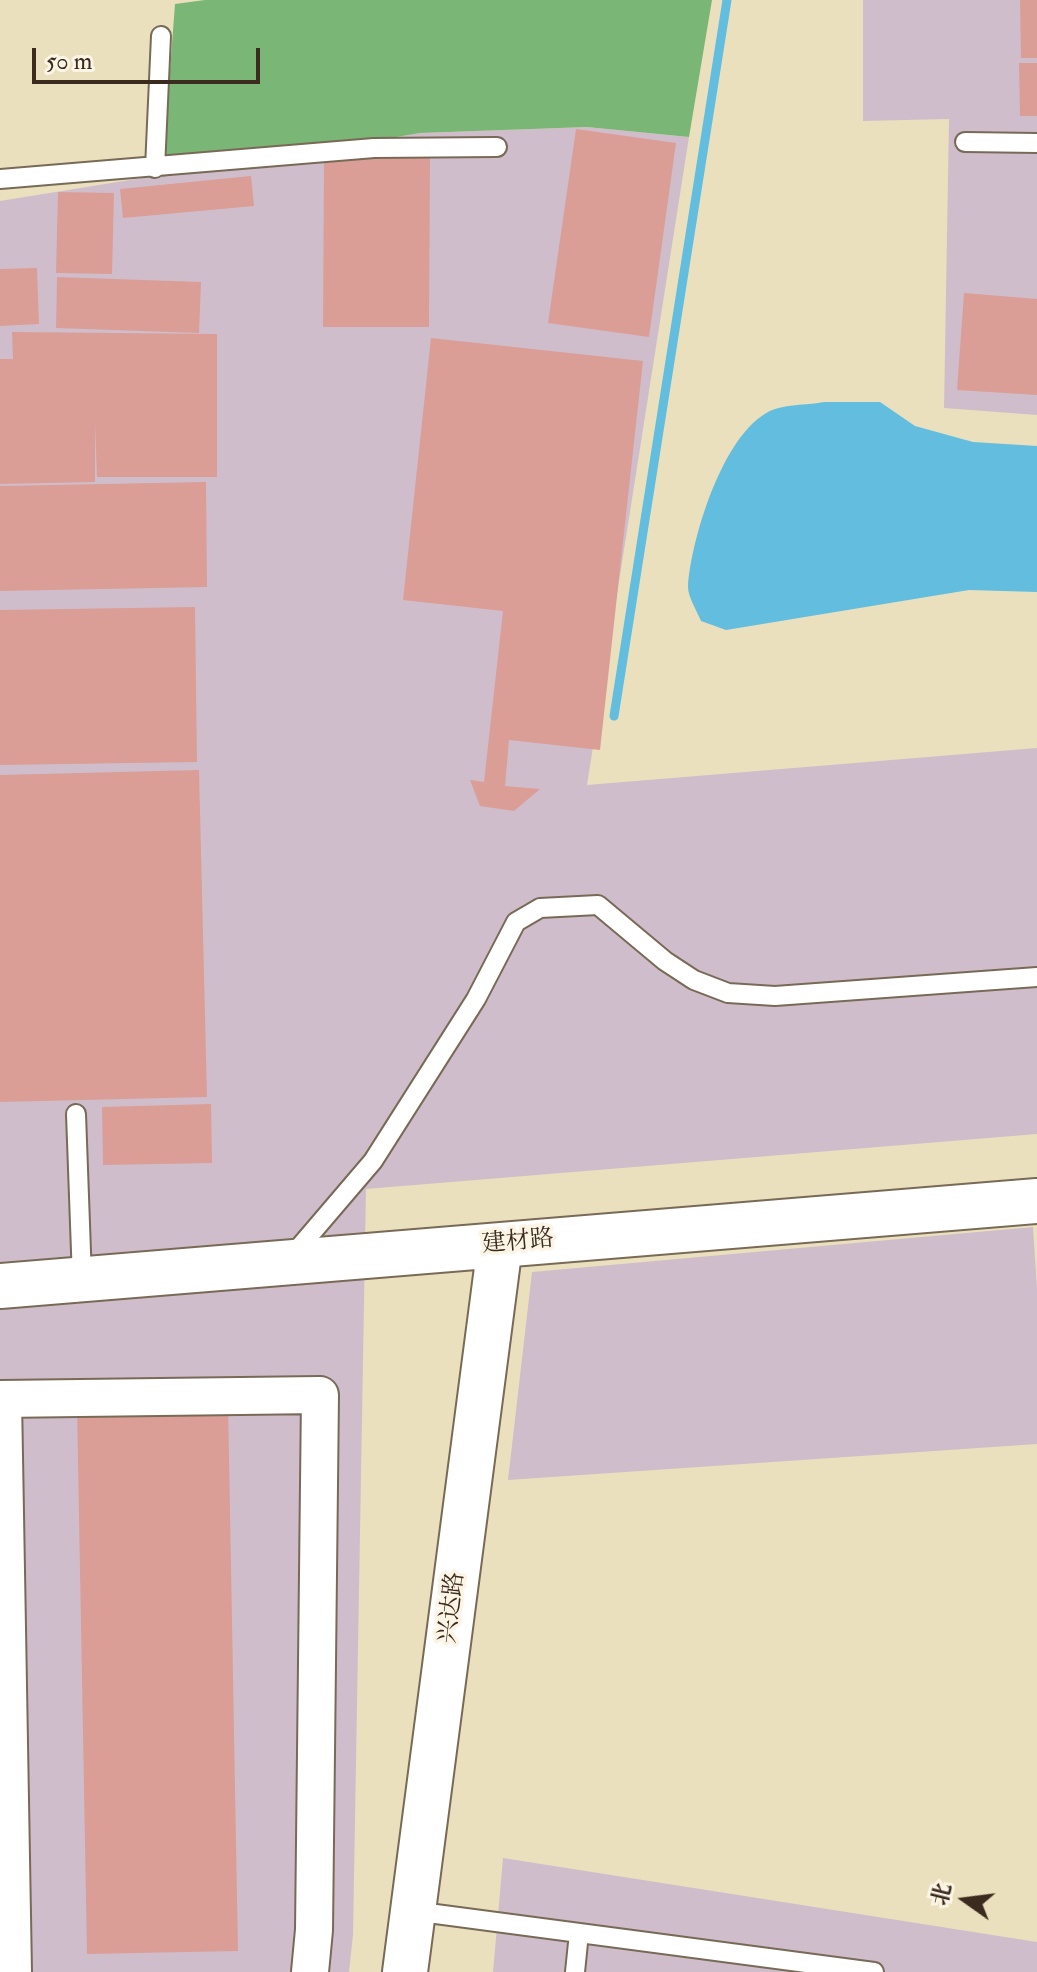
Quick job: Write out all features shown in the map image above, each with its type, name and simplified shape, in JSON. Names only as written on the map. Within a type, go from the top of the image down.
[{"type":"street","name":"建材路","points":[[0,1286],[1037,1201]]},
{"type":"street","name":"兴达路","points":[[405,1972],[500,1245]]},
{"type":"street","points":[[13,1972],[1,1399],[320,1395],[314,1930],[310,1972]]},
{"type":"lane","points":[[155,168],[161,36]]},
{"type":"lane","points":[[965,142],[1037,143]]},
{"type":"lane","points":[[0,179],[374,148],[497,147]]},
{"type":"lane","points":[[286,1262],[373,1161],[476,999],[516,922],[540,908],[598,905],[665,961],[694,980],[728,993],[775,996],[1037,977]]},
{"type":"lane","points":[[76,1114],[82,1279]]},
{"type":"lane","points":[[413,1911],[874,1972]]},
{"type":"lane","points":[[575,1972],[579,1933]]},
{"type":"shaded area","points":[[863,0],[1037,0],[1037,415],[944,408],[949,119],[863,121]]},
{"type":"shaded area","points":[[587,127],[689,137],[587,785],[1037,748],[1037,1134],[366,1189],[353,1935],[349,1972],[0,1972],[0,201],[420,133]]},
{"type":"shaded area","points":[[1033,1227],[1037,1288],[1037,1444],[508,1480],[532,1272]]},
{"type":"shaded area","points":[[503,1858],[1037,1942],[1037,1972],[493,1972]]},
{"type":"green space","points":[[205,0],[712,0],[689,137],[587,127],[420,133],[162,177],[175,4]]},
{"type":"water","points":[[824,402],[880,402],[915,426],[973,442],[1037,446],[1037,592],[969,590],[726,630],[701,621],[688,591],[691,566],[704,514],[726,460],[757,420],[775,409]]},
{"type":"building","points":[[1020,0],[1037,0],[1037,58],[1021,58]]},
{"type":"building","points":[[1019,63],[1037,63],[1037,116],[1020,116]]},
{"type":"building","points":[[576,129],[676,143],[649,337],[548,323]]},
{"type":"building","points":[[324,156],[430,157],[429,327],[323,327]]},
{"type":"building","points":[[251,176],[254,206],[123,218],[120,189]]},
{"type":"building","points":[[58,192],[114,193],[112,274],[56,273]]},
{"type":"building","points":[[37,268],[39,324],[0,326],[0,269]]},
{"type":"building","points":[[57,277],[201,282],[199,333],[56,328]]},
{"type":"building","points":[[964,293],[1037,299],[1037,395],[957,390]]},
{"type":"building","points":[[12,332],[217,334],[217,477],[97,477],[95,423],[95,482],[0,484],[0,359],[13,359]]},
{"type":"building","points":[[431,338],[643,361],[600,750],[509,740],[505,786],[540,789],[514,811],[480,806],[470,780],[484,782],[503,611],[403,600]]},
{"type":"building","points":[[206,482],[207,587],[0,591],[0,486]]},
{"type":"building","points":[[195,607],[197,762],[0,765],[0,610]]},
{"type":"building","points":[[199,770],[207,1097],[0,1102],[0,775]]},
{"type":"building","points":[[211,1104],[212,1163],[103,1165],[102,1107]]},
{"type":"building","points":[[228,1402],[238,1951],[87,1954],[77,1405]]},
{"type":"waterway","points":[[614,716],[727,0]]}]
